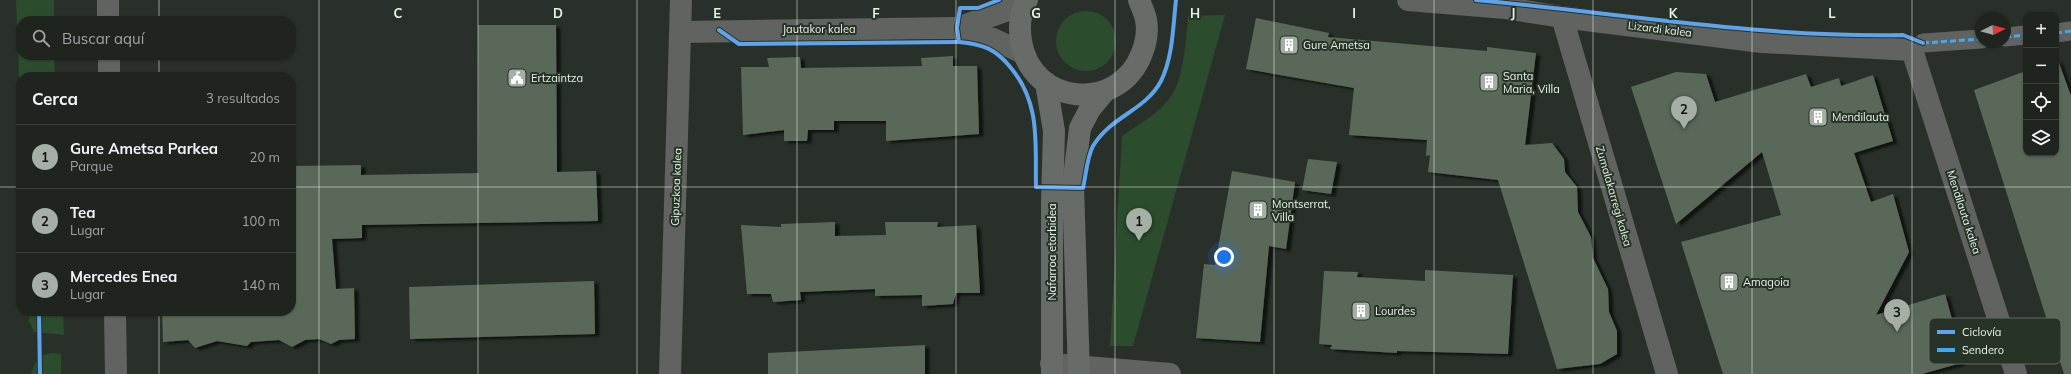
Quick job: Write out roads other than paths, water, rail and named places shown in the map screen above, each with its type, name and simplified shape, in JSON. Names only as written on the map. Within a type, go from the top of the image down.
[{"type":"highway","points":[[1026,2],[1019,28],[1023,53],[1032,70],[1046,83],[1064,93],[1085,96],[1105,92],[1124,80],[1138,64],[1146,43],[1146,20],[1139,0]]},
{"type":"highway","name":"Nafarroa etorbidea","points":[[1046,83],[1054,131],[1052,202],[1052,369]]},
{"type":"highway","name":"Nafarroa etorbidea","points":[[1079,370],[1073,186],[1080,128],[1090,109],[1105,92]]},
{"type":"street","points":[[108,0],[108,16]]},
{"type":"street","name":"Gipuzkoa kalea","points":[[670,374],[681,0]]},
{"type":"street","name":"Lizardi kalea","points":[[1408,0],[1505,8],[1562,17],[1762,42],[1918,47],[1975,40]]},
{"type":"street","name":"Jautakor kalea","points":[[957,28],[1026,2]]},
{"type":"street","name":"Zumalakarregi kalea","points":[[1562,17],[1667,374]]},
{"type":"street","name":"Jautakor kalea","points":[[680,32],[957,28],[994,39],[1023,53]]},
{"type":"street","points":[[2059,33],[2071,31]]},
{"type":"street","points":[[2011,36],[2023,35]]},
{"type":"street","name":"Mendilauta kalea","points":[[1918,47],[1999,318]]},
{"type":"street","points":[[109,60],[109,72]]},
{"type":"street","points":[[115,316],[116,374]]},
{"type":"street","name":"Mendilauta kalea","points":[[2013,364],[2016,374]]},
{"type":"street","points":[[1052,369],[1170,374]]},
{"type":"place","name":"Gure Ametsa","points":[[1289,45]]},
{"type":"place","name":"Ertzaintza","points":[[517,78]]},
{"type":"place","name":"Santa Maria, Villa","points":[[1489,82]]},
{"type":"place","name":"Mendilauta","points":[[1818,117]]},
{"type":"place","name":"Tea","points":[[1684,129]]},
{"type":"place","name":"Montserrat, Villa","points":[[1258,210]]},
{"type":"place","name":"Gure Ametsa Parkea","points":[[1139,241]]},
{"type":"place","name":"Amagoia","points":[[1729,282]]},
{"type":"place","name":"Lourdes","points":[[1361,311]]},
{"type":"place","name":"Mercedes Enea","points":[[1897,332]]}]
